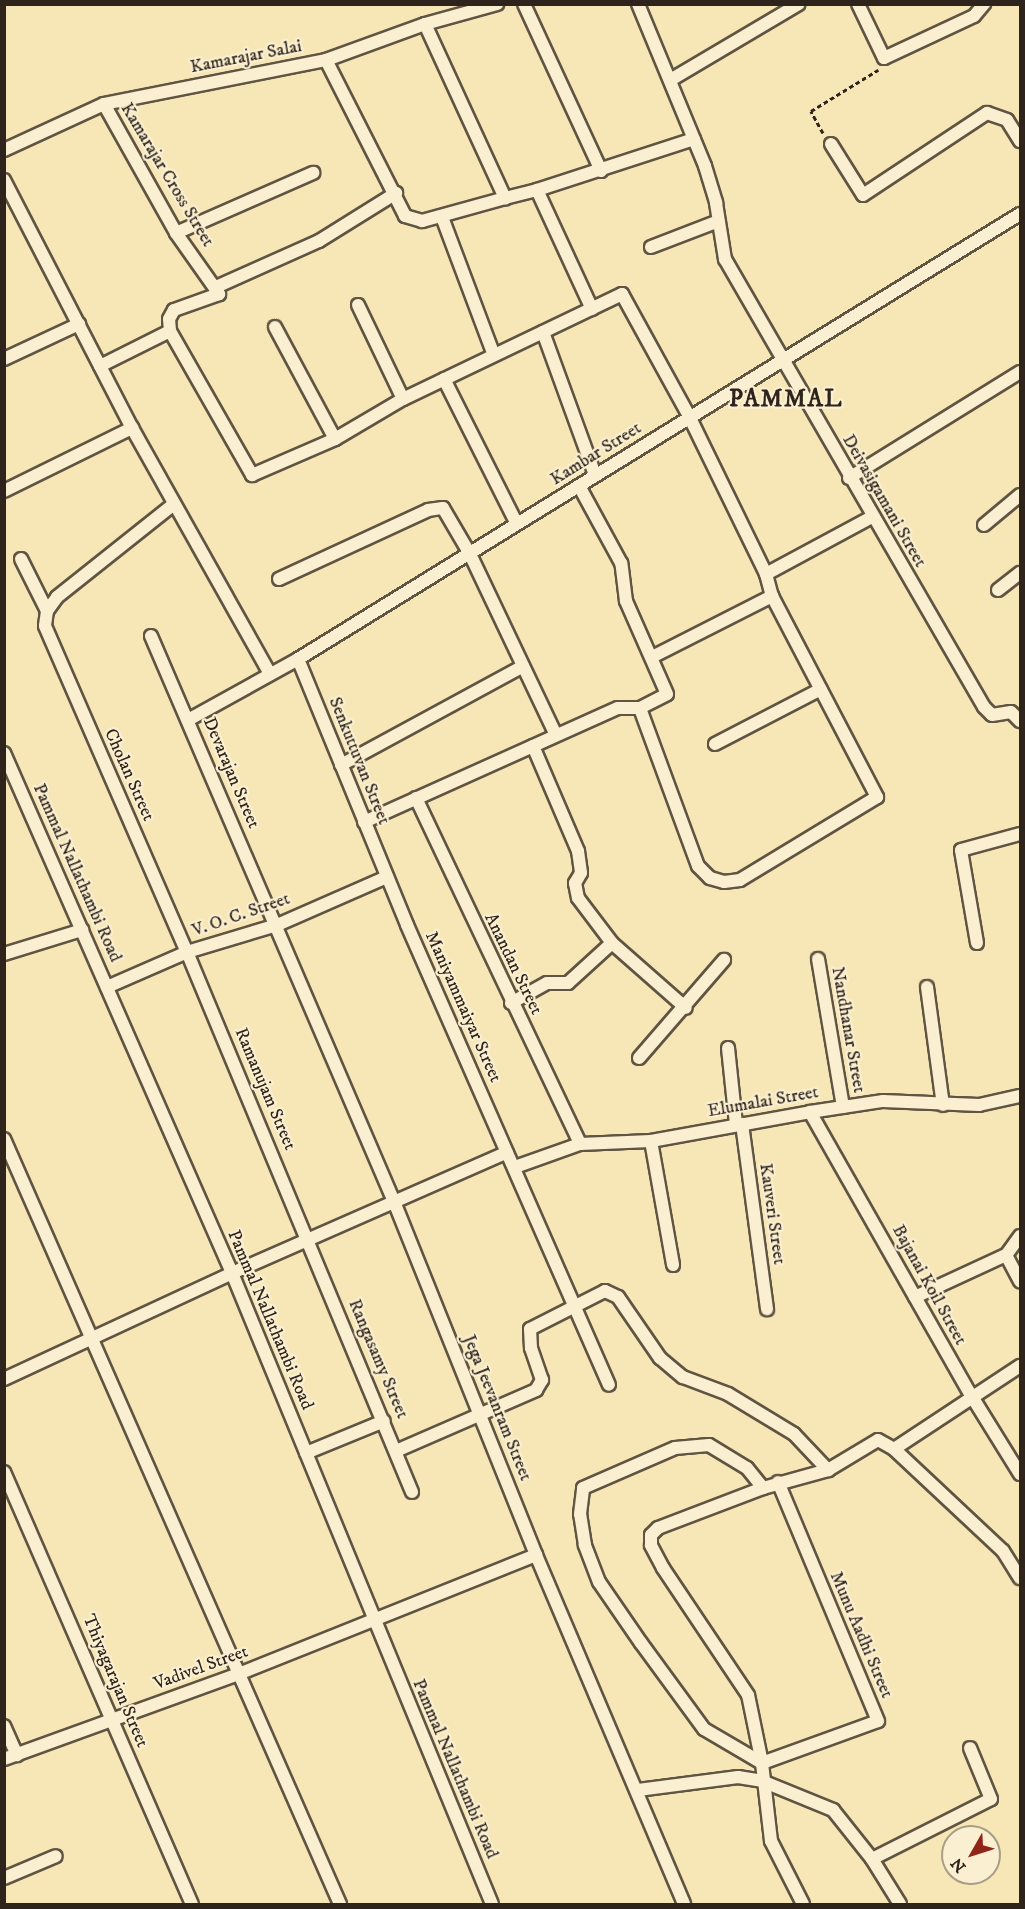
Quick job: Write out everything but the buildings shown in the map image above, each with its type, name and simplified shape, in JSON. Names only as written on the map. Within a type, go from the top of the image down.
[{"type":"street","name":"Kamarajar Salai","points":[[4,150],[104,104],[326,60],[425,24],[497,4]]},
{"type":"street","points":[[524,4],[601,171]]},
{"type":"street","name":"Deivasigamani Street","points":[[638,4],[672,79],[694,139],[716,204],[716,222],[725,259],[849,478],[984,707],[992,715],[1011,712],[1020,721]]},
{"type":"street","points":[[672,79],[799,4]]},
{"type":"street","points":[[858,4],[884,58],[974,16],[984,4]]},
{"type":"street","points":[[425,24],[505,198]]},
{"type":"street","points":[[326,60],[396,193],[405,216],[422,221],[601,171],[694,139]]},
{"type":"street","name":"Kamarajar Cross Street","points":[[104,104],[176,233],[218,291]]},
{"type":"street","points":[[831,144],[863,195],[987,113],[1007,120],[1020,141]]},
{"type":"street","points":[[176,233],[313,173]]},
{"type":"street","points":[[4,180],[132,428],[270,674]]},
{"type":"street","points":[[537,190],[592,309]]},
{"type":"street","points":[[396,193],[319,242],[174,310],[169,319],[170,332],[252,475],[335,439],[402,399],[622,294],[689,416],[766,574],[772,596],[877,797],[740,880],[724,882],[710,878],[698,866],[639,708]]},
{"type":"street","name":"Kambar Street","points":[[188,720],[298,659],[1020,214]]},
{"type":"street","points":[[442,217],[494,355]]},
{"type":"street","points":[[651,247],[716,222]]},
{"type":"street","points":[[358,305],[402,399]]},
{"type":"street","points":[[4,359],[79,324]]},
{"type":"street","points":[[275,327],[335,439]]},
{"type":"street","points":[[100,366],[170,332]]},
{"type":"street","points":[[543,332],[595,475]]},
{"type":"street","points":[[849,478],[1018,378]]},
{"type":"street","points":[[444,379],[517,524]]},
{"type":"street","points":[[4,491],[132,428]]},
{"type":"street","points":[[364,822],[618,708],[639,708],[668,694],[626,601],[621,563],[579,486]]},
{"type":"street","points":[[984,525],[1020,495]]},
{"type":"street","points":[[47,611],[57,597],[174,504]]},
{"type":"street","points":[[279,579],[437,507],[448,513],[470,554],[556,735]]},
{"type":"street","points":[[766,574],[873,518]]},
{"type":"street","name":"Cholan Street","points":[[21,559],[47,611],[45,627],[187,952]]},
{"type":"street","points":[[998,590],[1020,572]]},
{"type":"street","points":[[652,657],[772,596]]},
{"type":"street","name":"Devarajan Street","points":[[151,636],[277,925]]},
{"type":"street","name":"Senkuttuvan Street","points":[[298,659],[387,877]]},
{"type":"street","points":[[341,765],[523,666]]},
{"type":"street","points":[[715,744],[821,689]]},
{"type":"street","points":[[533,746],[578,851],[581,873],[575,883],[578,898],[612,942],[686,1008]]},
{"type":"street","name":"Pammal Nallathambi Road","points":[[4,753],[232,1273],[492,1905]]},
{"type":"street","name":"Anandan Street","points":[[416,798],[511,1003],[580,1144]]},
{"type":"street","points":[[977,943],[961,850],[1020,834]]},
{"type":"street","name":"V. O. C. Street","points":[[107,987],[187,952],[277,925],[387,877]]},
{"type":"street","name":"Maniyammaiyar Street","points":[[387,877],[609,1385]]},
{"type":"street","name":"Jega Jeevanram Street","points":[[277,925],[395,1204],[536,1555],[638,1790],[684,1905]]},
{"type":"street","points":[[4,954],[82,930]]},
{"type":"street","points":[[511,1003],[547,984],[568,983],[612,942]]},
{"type":"street","name":"Ramanujam Street","points":[[187,952],[309,1240]]},
{"type":"street","name":"Nandhanar Street","points":[[818,959],[843,1107]]},
{"type":"street","points":[[639,1058],[686,1008],[724,960]]},
{"type":"street","points":[[927,987],[943,1105]]},
{"type":"street","name":"Kauveri Street","points":[[728,1048],[767,1309]]},
{"type":"street","name":"Elumalai Street","points":[[514,1167],[580,1144],[651,1141],[739,1124],[883,1101],[979,1105],[1020,1096]]},
{"type":"street","name":"Bajanai Koil Street","points":[[810,1112],[971,1395],[1020,1474]]},
{"type":"street","points":[[4,1139],[242,1673],[340,1905]]},
{"type":"street","points":[[651,1141],[673,1265]]},
{"type":"street","points":[[4,1379],[232,1273],[395,1204],[507,1152]]},
{"type":"street","points":[[915,1297],[1006,1255],[1020,1236]]},
{"type":"street","name":"Rangasamy Street","points":[[309,1240],[412,1492]]},
{"type":"street","points":[[1006,1255],[1020,1281]]},
{"type":"street","points":[[396,1452],[481,1418],[540,1386],[530,1329],[574,1306],[611,1292],[660,1358],[683,1377],[728,1394],[794,1434],[828,1470]]},
{"type":"street","points":[[894,1449],[971,1395],[1020,1366]]},
{"type":"street","points":[[306,1453],[384,1420]]},
{"type":"street","points":[[803,1905],[771,1841],[762,1781],[762,1763],[748,1695],[651,1545],[651,1535],[658,1528],[778,1482],[828,1470],[878,1440],[894,1449],[1003,1551],[1020,1578]]},
{"type":"street","points":[[762,1763],[704,1729],[640,1643],[599,1582],[585,1545],[580,1514],[583,1488],[675,1448],[709,1445],[747,1468],[763,1488]]},
{"type":"street","name":"Thiyagarajan Street","points":[[4,1472],[192,1905]]},
{"type":"street","name":"Munu Aadhi Street","points":[[762,1763],[878,1721],[778,1482]]},
{"type":"street","name":"Vadivel Street","points":[[10,1757],[111,1718],[242,1673],[536,1555]]},
{"type":"street","points":[[4,1726],[10,1757]]},
{"type":"street","points":[[872,1859],[991,1799],[970,1748]]},
{"type":"street","points":[[638,1790],[738,1777],[762,1781],[833,1810],[872,1859],[900,1905]]},
{"type":"street","points":[[4,1878],[56,1857]]},
{"type":"path","points":[[831,144],[811,111],[875,73],[884,58]]},
{"type":"district","name":"PAMMAL","points":[[786,400]]}]
